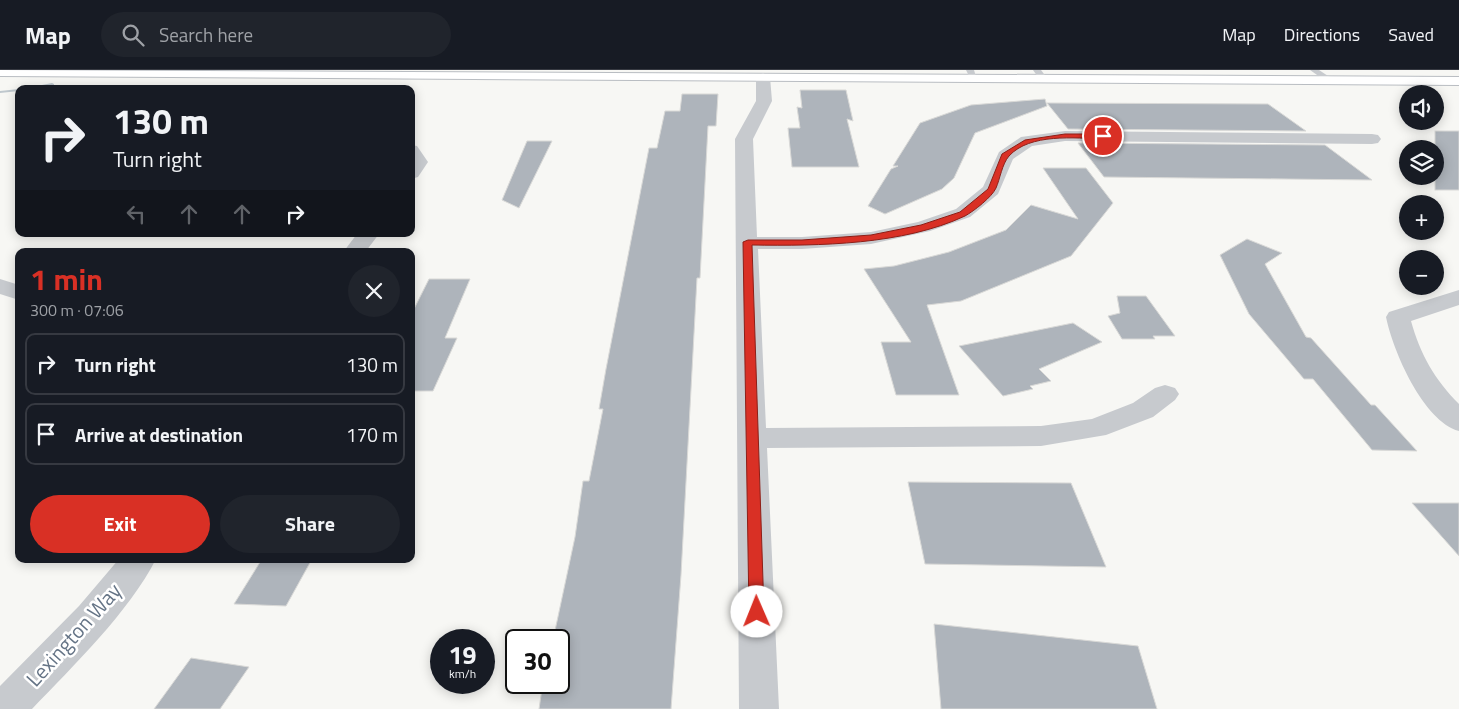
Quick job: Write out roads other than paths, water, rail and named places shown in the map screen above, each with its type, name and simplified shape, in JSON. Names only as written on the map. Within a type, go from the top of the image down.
[{"type":"street","points":[[0,72],[1040,74],[1459,81]]},
{"type":"street","points":[[759,709],[744,139],[764,101],[763,73]]},
{"type":"street","points":[[748,242],[802,243],[871,238],[923,227],[963,213],[991,190],[1005,156],[1028,141],[1065,136],[1372,139]]},
{"type":"street","points":[[415,156],[419,162],[415,168]]},
{"type":"street","points":[[357,248],[366,237]]},
{"type":"street","points":[[0,286],[15,292]]},
{"type":"street","points":[[1459,297],[1398,317],[1404,343],[1418,375],[1459,420]]},
{"type":"street","points":[[752,438],[1041,436],[1096,428],[1143,410],[1164,394]]},
{"type":"street","name":"Lexington Way","points":[[6,709],[58,656],[124,580],[136,563]]},
{"type":"lane","points":[[1314,70],[1330,80]]},
{"type":"waterway","points":[[46,85],[52,84]]},
{"type":"waterway","points":[[0,92],[15,90]]}]
